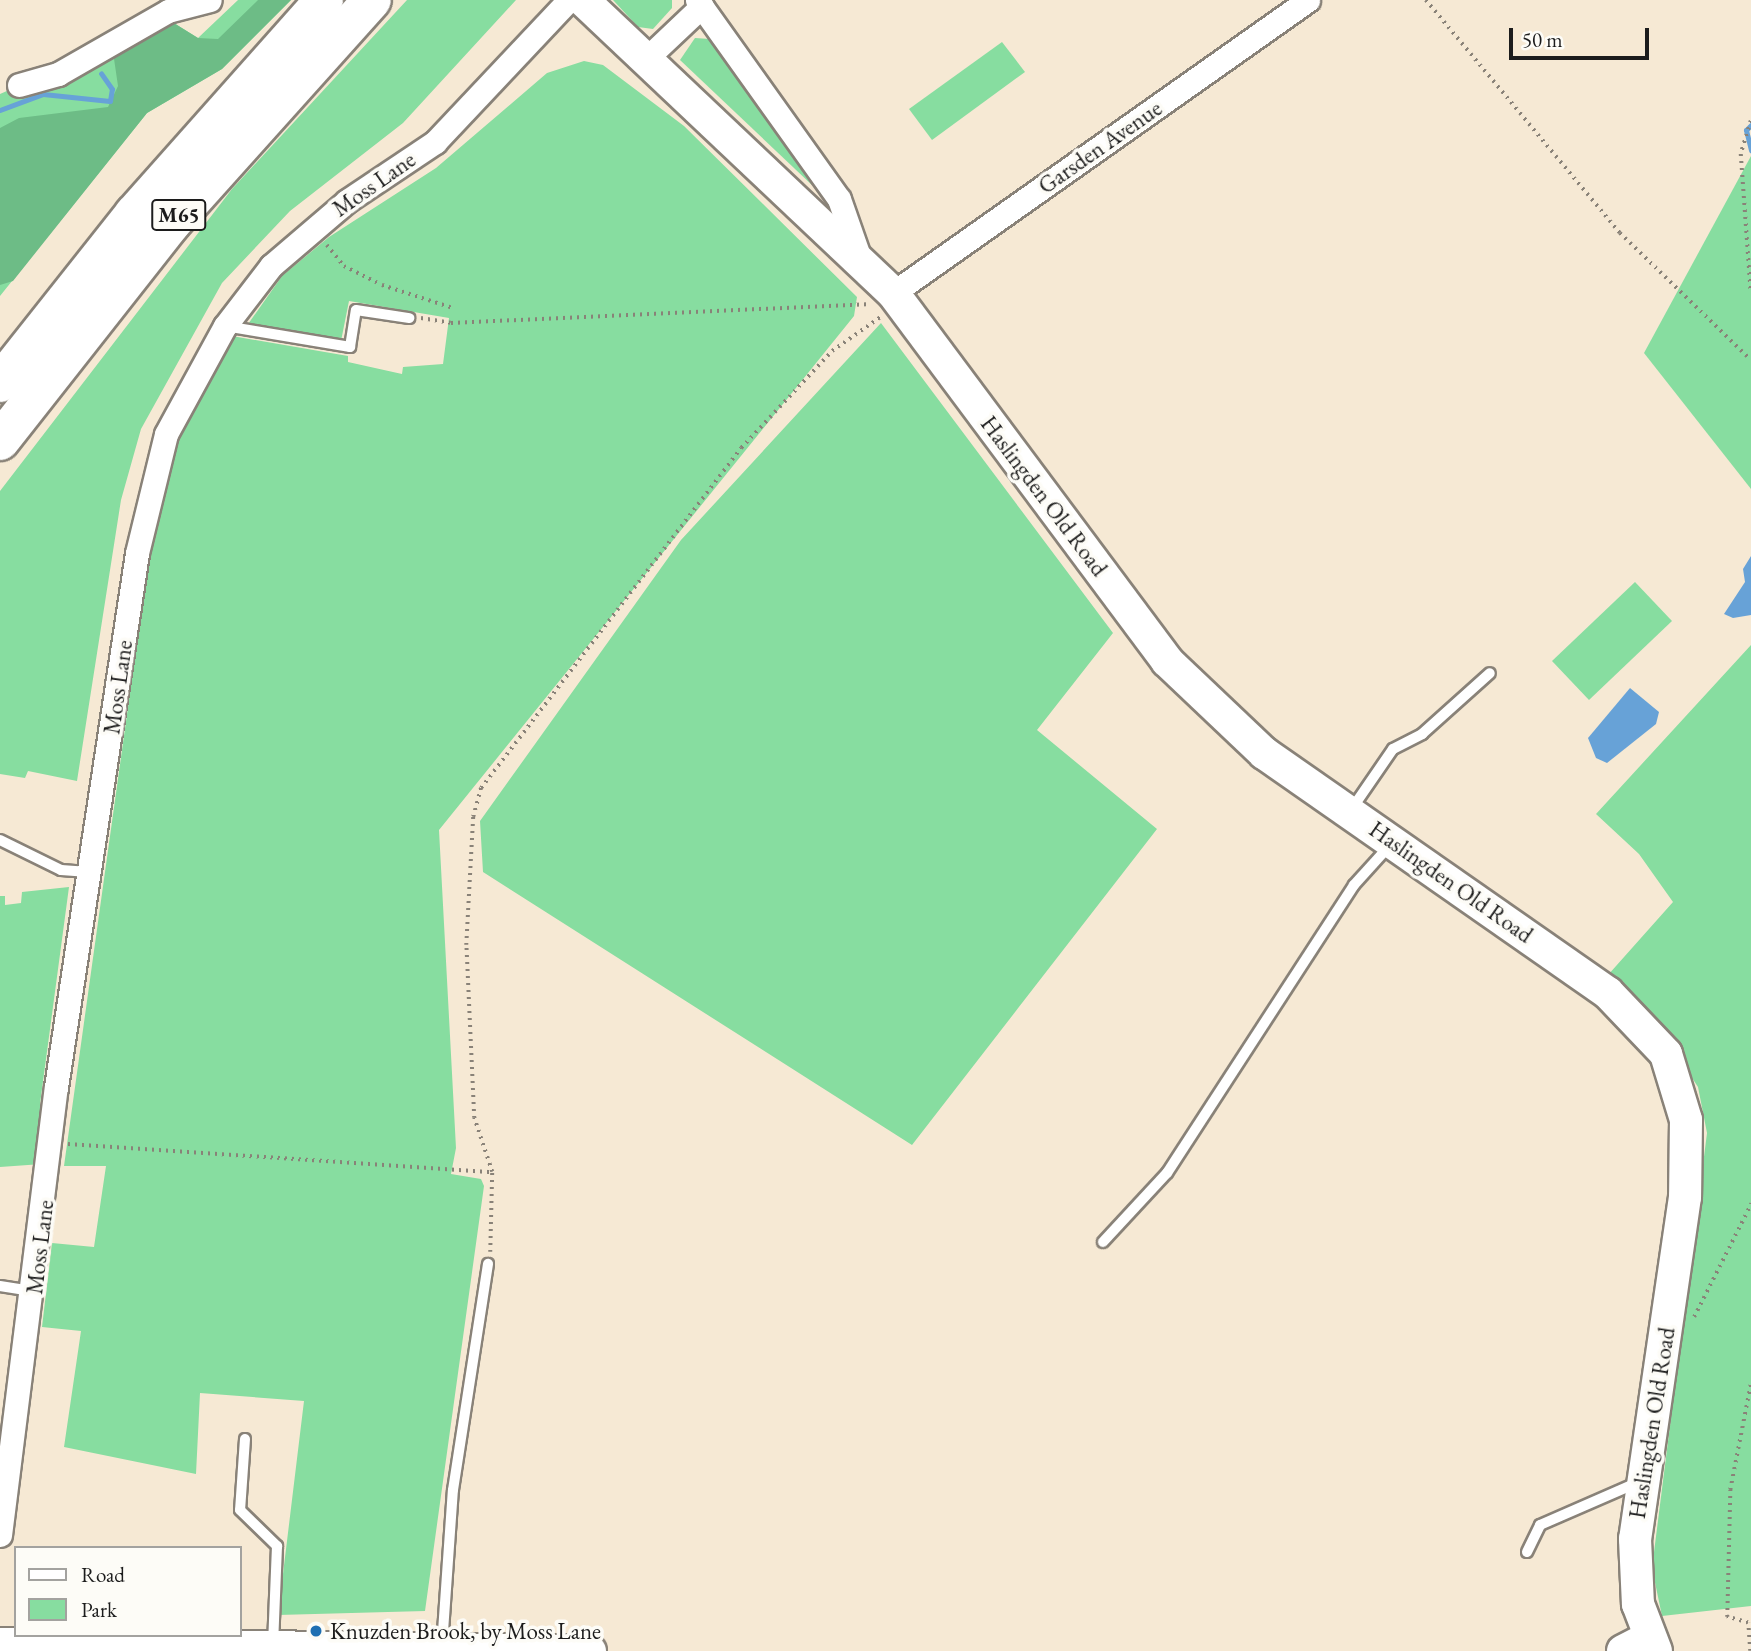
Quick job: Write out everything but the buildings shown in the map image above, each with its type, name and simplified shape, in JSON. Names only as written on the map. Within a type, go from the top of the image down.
[{"type":"highway","name":"M65","points":[[0,383],[134,214],[324,0]]},
{"type":"highway","name":"M65","points":[[0,441],[170,225],[372,0]]},
{"type":"main road","name":"Haslingden Old Road","points":[[583,0],[648,57],[859,256],[897,298],[1167,661],[1264,753],[1608,993],[1666,1054],[1683,1100],[1687,1142],[1666,1333],[1642,1481],[1636,1587],[1642,1647]]},
{"type":"main road","points":[[0,1644],[442,1647],[590,1651]]},
{"type":"street","name":"Moss Lane","points":[[0,1535],[35,1291],[89,872],[150,484],[166,433],[225,326],[271,266],[313,227],[435,142],[569,0]]},
{"type":"street","name":"Garsden Avenue","points":[[897,298],[1308,0]]},
{"type":"street","points":[[19,85],[58,75],[168,10],[205,2]]},
{"type":"street","name":"Haslingden Old Road","points":[[648,57],[700,3],[839,199],[859,256]]},
{"type":"lane","points":[[225,326],[350,347],[356,310],[411,317]]},
{"type":"lane","points":[[1350,812],[1393,749],[1422,734],[1490,673]]},
{"type":"lane","points":[[0,840],[61,870],[89,872]]},
{"type":"lane","points":[[1103,1242],[1167,1173],[1354,885],[1393,842]]},
{"type":"lane","points":[[442,1647],[453,1490],[488,1264]]},
{"type":"lane","points":[[0,1286],[35,1291]]},
{"type":"lane","points":[[245,1438],[240,1510],[276,1546],[273,1645]]},
{"type":"lane","points":[[1527,1552],[1533,1534],[1551,1518],[1642,1481]]},
{"type":"path","points":[[1426,0],[1620,233],[1751,360]]},
{"type":"path","points":[[1751,121],[1741,154],[1751,292]]},
{"type":"path","points":[[313,227],[344,266],[453,308]]},
{"type":"path","points":[[411,317],[451,323],[897,298]]},
{"type":"path","points":[[488,1264],[492,1171],[474,1118],[466,945],[473,817],[481,788],[741,448],[832,351],[897,298]]},
{"type":"path","points":[[52,1143],[492,1171]]},
{"type":"path","points":[[1666,1333],[1686,1333],[1751,1204]]},
{"type":"path","points":[[1750,1651],[1748,1622],[1727,1618],[1730,1490],[1751,1382]]},
{"type":"green space","points":[[238,0],[291,0],[222,69],[147,113],[0,296],[0,94],[169,20],[198,38]]},
{"type":"green space","points":[[258,0],[291,0],[222,69],[147,113],[13,281],[0,285],[0,128],[19,118],[108,107],[118,86],[113,52],[169,20],[198,38],[218,39]]},
{"type":"green space","points":[[407,0],[516,0],[403,123],[290,211],[222,283],[141,429],[121,500],[77,781],[28,771],[25,778],[0,774],[0,491],[232,189]]},
{"type":"green space","points":[[613,0],[672,0],[672,8],[653,29],[638,27]]},
{"type":"green space","points":[[695,38],[710,39],[813,186],[680,60]]},
{"type":"green space","points":[[1002,42],[1025,72],[932,140],[909,109]]},
{"type":"green space","points":[[584,61],[603,65],[684,126],[857,297],[854,316],[439,830],[456,1148],[451,1174],[481,1179],[484,1186],[425,1611],[278,1615],[304,1401],[200,1393],[196,1474],[64,1447],[81,1331],[42,1327],[52,1243],[94,1247],[106,1166],[64,1166],[157,499],[189,412],[232,336],[348,356],[348,362],[402,374],[403,367],[443,364],[449,318],[349,301],[341,341],[246,327],[282,276],[329,237],[436,168],[547,73]]},
{"type":"green space","points":[[1751,156],[1751,489],[1644,353]]},
{"type":"green space","points":[[881,323],[1113,633],[1037,730],[1157,829],[912,1145],[483,872],[480,821],[681,540]]},
{"type":"green space","points":[[1635,582],[1672,621],[1589,700],[1552,661]]},
{"type":"green space","points":[[1751,645],[1751,1606],[1662,1616],[1652,1568],[1707,1133],[1698,1087],[1662,1032],[1608,975],[1673,902],[1639,854],[1596,814]]},
{"type":"green space","points":[[69,887],[40,1104],[47,1117],[42,1164],[0,1167],[0,896],[5,896],[5,905],[21,903],[22,892]]},
{"type":"water","points":[[1751,556],[1751,615],[1733,618],[1724,614],[1745,582],[1743,569]]},
{"type":"water","points":[[1630,688],[1659,712],[1656,724],[1607,763],[1596,758],[1588,738]]},
{"type":"waterway","points":[[0,110],[43,94],[110,101],[112,89],[101,73]]},
{"type":"waterway","points":[[1751,125],[1746,130],[1751,150]]},
{"type":"place","name":"Knuzden Brook, by Moss Lane","points":[[316,1631]]}]
